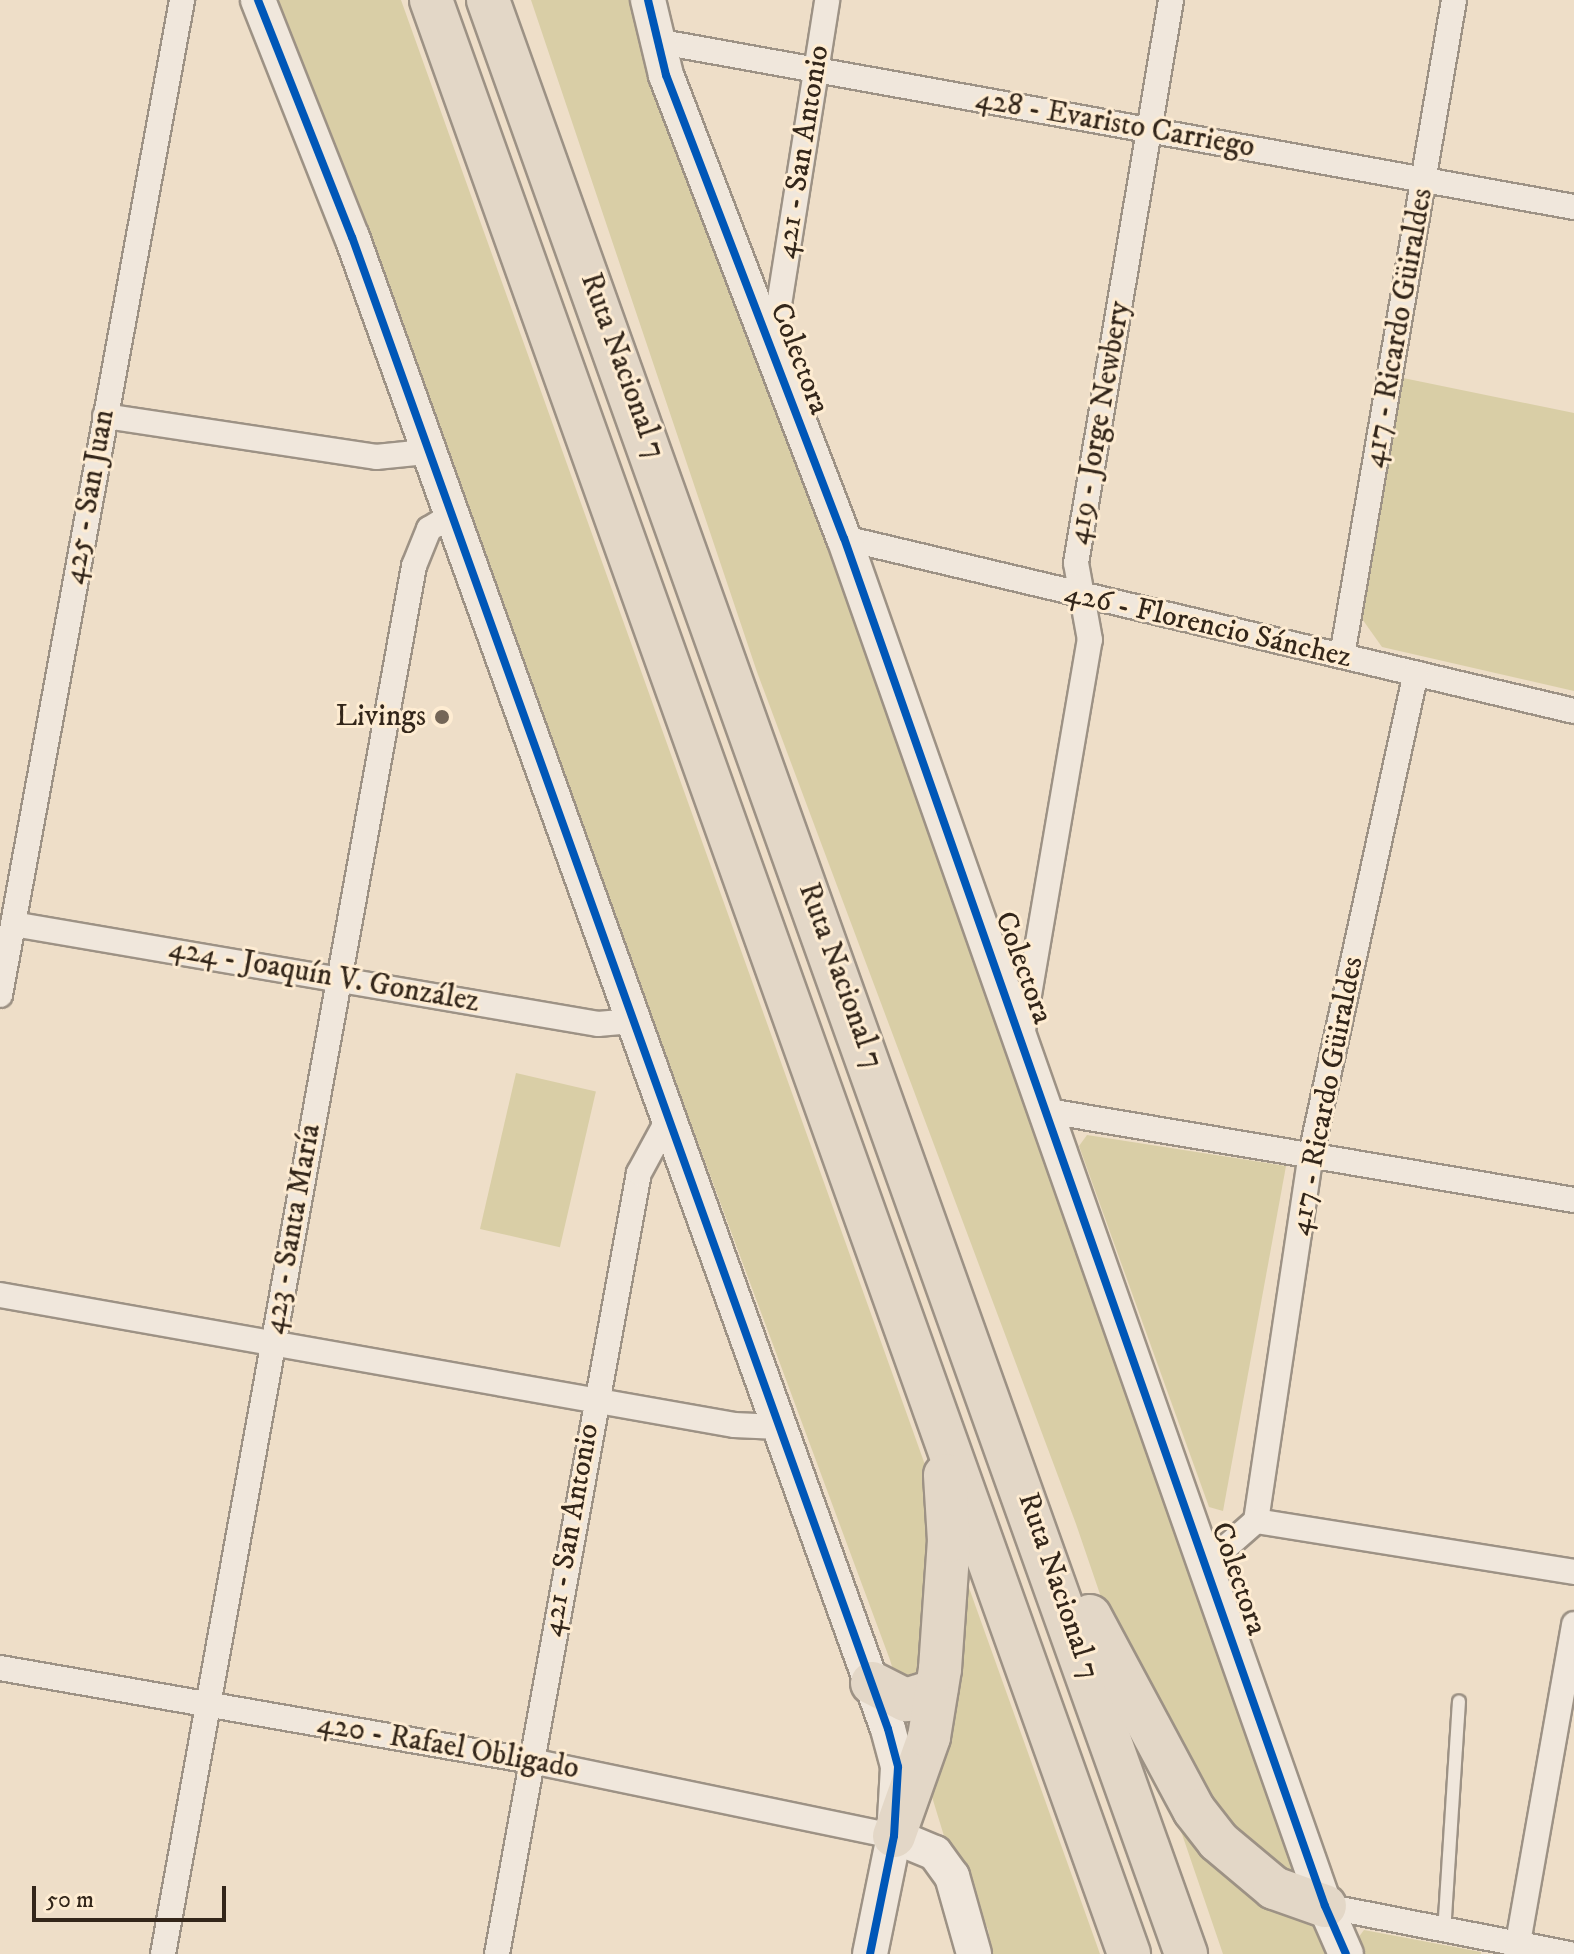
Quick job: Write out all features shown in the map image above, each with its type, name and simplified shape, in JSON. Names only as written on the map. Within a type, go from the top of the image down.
[{"type":"highway","points":[[413,0],[490,163]]},
{"type":"highway","name":"Ruta Nacional 7","points":[[431,0],[1129,1954]]},
{"type":"highway","name":"Ruta Nacional 7","points":[[488,0],[1010,1450],[1186,1954]]},
{"type":"highway","points":[[506,0],[547,158]]},
{"type":"highway","points":[[894,1836],[929,1737],[949,1541],[947,1484],[928,1388]]},
{"type":"highway","points":[[1010,1450],[1093,1621],[1194,1810],[1245,1868],[1274,1888],[1325,1906]]},
{"type":"highway","points":[[872,1683],[906,1700],[936,1690]]},
{"type":"street","name":"425 - San Juan","points":[[0,995],[182,0]]},
{"type":"street","points":[[258,0],[352,237],[449,517],[671,1114],[779,1427],[872,1683],[898,1767],[894,1836],[870,1954]]},
{"type":"street","name":"Colectora","points":[[648,0],[656,41],[771,352],[844,538],[1208,1563],[1325,1906],[1346,1954]]},
{"type":"street","name":"421 - San Antonio","points":[[771,352],[827,0]]},
{"type":"street","name":"419 - Jorge Newbery","points":[[1022,1036],[1090,640],[1076,563],[1171,0]]},
{"type":"street","name":"417 - Ricardo Güiraldes","points":[[1342,656],[1454,0]]},
{"type":"street","name":"428 - Evaristo Carriego","points":[[656,41],[1574,207]]},
{"type":"street","points":[[105,416],[376,457],[426,452]]},
{"type":"street","name":"423 - Santa María","points":[[163,1954],[414,566],[429,529],[449,517]]},
{"type":"street","name":"426 - Florencio Sánchez","points":[[844,538],[1084,599],[1574,711]]},
{"type":"street","name":"417 - Ricardo Güiraldes","points":[[1256,1521],[1311,1154],[1416,673]]},
{"type":"street","name":"424 - Joaquín V. González","points":[[13,924],[339,977],[598,1024],[635,1021]]},
{"type":"street","points":[[1048,1111],[1574,1200]]},
{"type":"street","name":"421 - San Antonio","points":[[497,1954],[595,1397],[639,1173],[671,1114]]},
{"type":"street","points":[[0,1295],[595,1397],[734,1425],[779,1427]]},
{"type":"street","points":[[1208,1563],[1256,1521],[1574,1572]]},
{"type":"street","points":[[1517,1949],[1574,1624]]},
{"type":"street","name":"420 - Rafael Obligado","points":[[0,1668],[531,1761],[894,1836]]},
{"type":"street","points":[[894,1836],[935,1853],[952,1876],[974,1954]]},
{"type":"street","points":[[1325,1906],[1517,1949],[1569,1954]]},
{"type":"lane","points":[[1444,1933],[1459,1701]]},
{"type":"shaded area","points":[[274,0],[401,0],[1100,1954],[992,1954],[988,1929],[948,1849],[890,1660]]},
{"type":"shaded area","points":[[531,0],[638,0],[1347,1954],[1223,1954],[1076,1524],[757,672]]},
{"type":"shaded area","points":[[1403,378],[1574,413],[1574,691],[1382,647],[1360,616]]},
{"type":"shaded area","points":[[516,1073],[596,1091],[560,1247],[480,1229]]},
{"type":"shaded area","points":[[1087,1135],[1286,1166],[1223,1511],[1209,1507],[1079,1146]]},
{"type":"shaded area","points":[[1364,1930],[1481,1954],[1360,1954],[1355,1942]]},
{"type":"cycle path","points":[[258,0],[352,237],[888,1729],[898,1767],[894,1836],[870,1954]]},
{"type":"cycle path","points":[[648,0],[666,75],[844,538],[1325,1906],[1346,1954]]},
{"type":"place","name":"Livings","points":[[442,717]]}]
